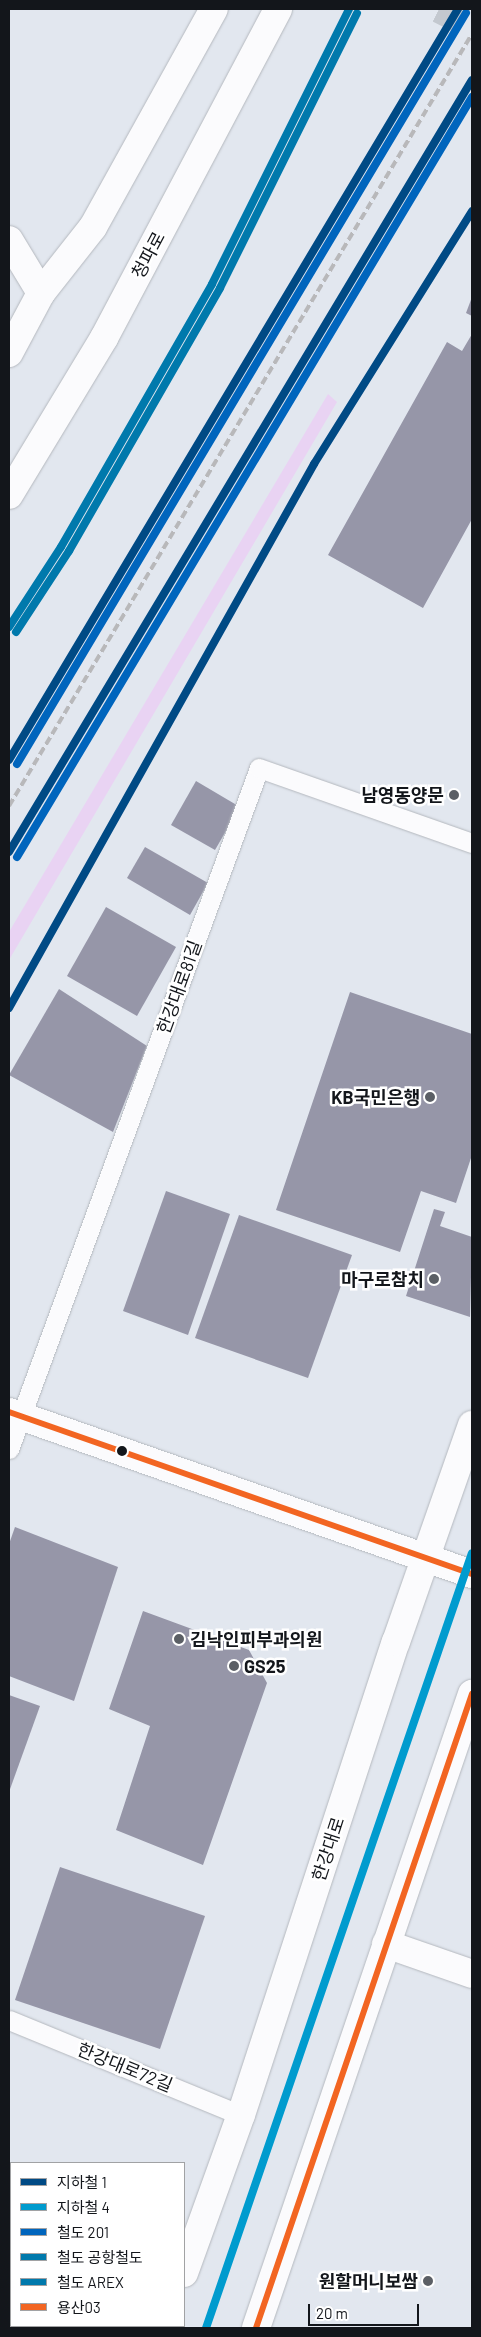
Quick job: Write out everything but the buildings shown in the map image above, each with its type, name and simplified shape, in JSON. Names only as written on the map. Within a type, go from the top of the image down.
[{"type":"main road","points":[[9,353],[41,293],[93,226],[214,9]]},
{"type":"main road","name":"청파로","points":[[9,495],[104,338],[278,9]]},
{"type":"main road","points":[[9,240],[41,293]]},
{"type":"main road","points":[[14,1414],[472,1574]]},
{"type":"main road","name":"한강대로","points":[[185,2270],[241,2115],[425,1558],[472,1425]]},
{"type":"main road","points":[[256,2328],[472,1694]]},
{"type":"main road","points":[[386,1944],[472,1974]]},
{"type":"lane","name":"한강대로81길","points":[[14,1414],[259,768],[472,843]]},
{"type":"lane","points":[[9,1449],[14,1414]]},
{"type":"lane","name":"한강대로72길","points":[[9,2020],[241,2115]]},
{"type":"shaded area","points":[[328,394],[337,402],[9,960],[9,932]]},
{"type":"tunnel","points":[[439,9],[472,26]]},
{"type":"railway","points":[[9,806],[472,34]]},
{"type":"metro line","name":"1","points":[[9,760],[458,9]]},
{"type":"metro line","name":"1","points":[[9,852],[472,80]]},
{"type":"metro line","name":"1","points":[[9,1008],[314,464],[472,211]]},
{"type":"metro line","name":"4","points":[[206,2328],[472,1553]]},
{"type":"rail line","name":"공항철도","points":[[9,627],[61,547],[212,284],[349,9]]},
{"type":"rail line","name":"AREX","points":[[16,632],[69,551],[220,288],[357,13]]},
{"type":"rail line","name":"201","points":[[17,764],[466,13]]},
{"type":"rail line","name":"201","points":[[17,857],[472,97]]},
{"type":"transit line","name":"용산03","points":[[9,1412],[472,1574]]},
{"type":"transit line","name":"용산03","points":[[256,2328],[472,1694]]},
{"type":"place","name":"남영동양문","points":[[454,795]]},
{"type":"place","name":"KB국민은행","points":[[430,1097]]},
{"type":"place","name":"마구로참치","points":[[434,1279]]},
{"type":"place","name":"김낙인피부과의원","points":[[179,1639]]},
{"type":"place","name":"GS25","points":[[234,1666]]},
{"type":"place","name":"원할머니보쌈","points":[[428,2281]]}]
